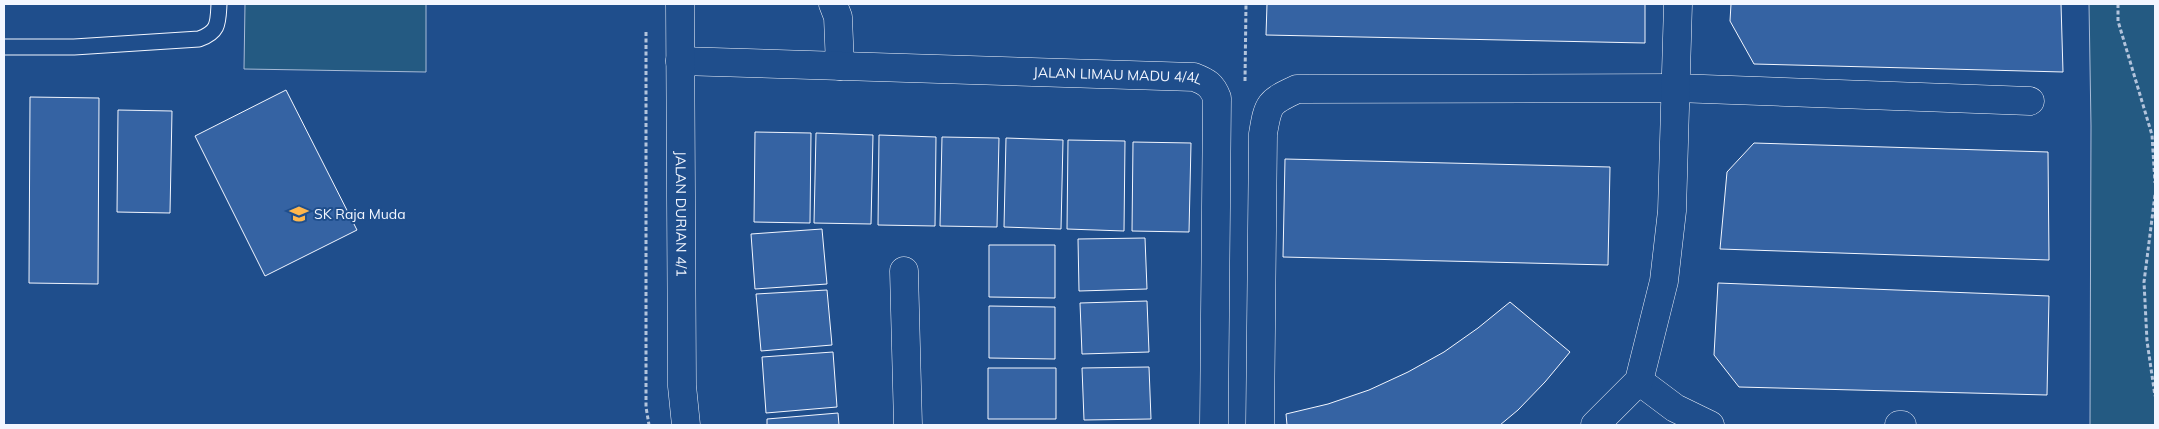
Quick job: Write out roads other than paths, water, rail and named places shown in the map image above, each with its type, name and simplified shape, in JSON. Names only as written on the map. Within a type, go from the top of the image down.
[{"type":"street","name":"JALAN DURIAN 4/1","points":[[680,4],[682,386],[686,425]]},
{"type":"street","points":[[833,4],[838,17],[840,66]]},
{"type":"street","points":[[1595,425],[1639,381],[1664,281],[1672,211],[1678,4]]},
{"type":"street","name":"JALAN LIMAU MADU 4/4L","points":[[680,62],[1194,77],[1212,86],[1217,98],[1214,425]]},
{"type":"street","points":[[1260,425],[1263,134],[1267,110],[1276,98],[1297,89],[1676,88],[2030,101]]},
{"type":"street","points":[[904,271],[908,425]]},
{"type":"street","points":[[1639,381],[1675,408],[1710,425]]},
{"type":"lane","points":[[4,47],[74,46],[199,39],[209,36],[214,31],[218,22],[219,4]]},
{"type":"place","name":"SK Raja Muda","points":[[299,214]]}]
